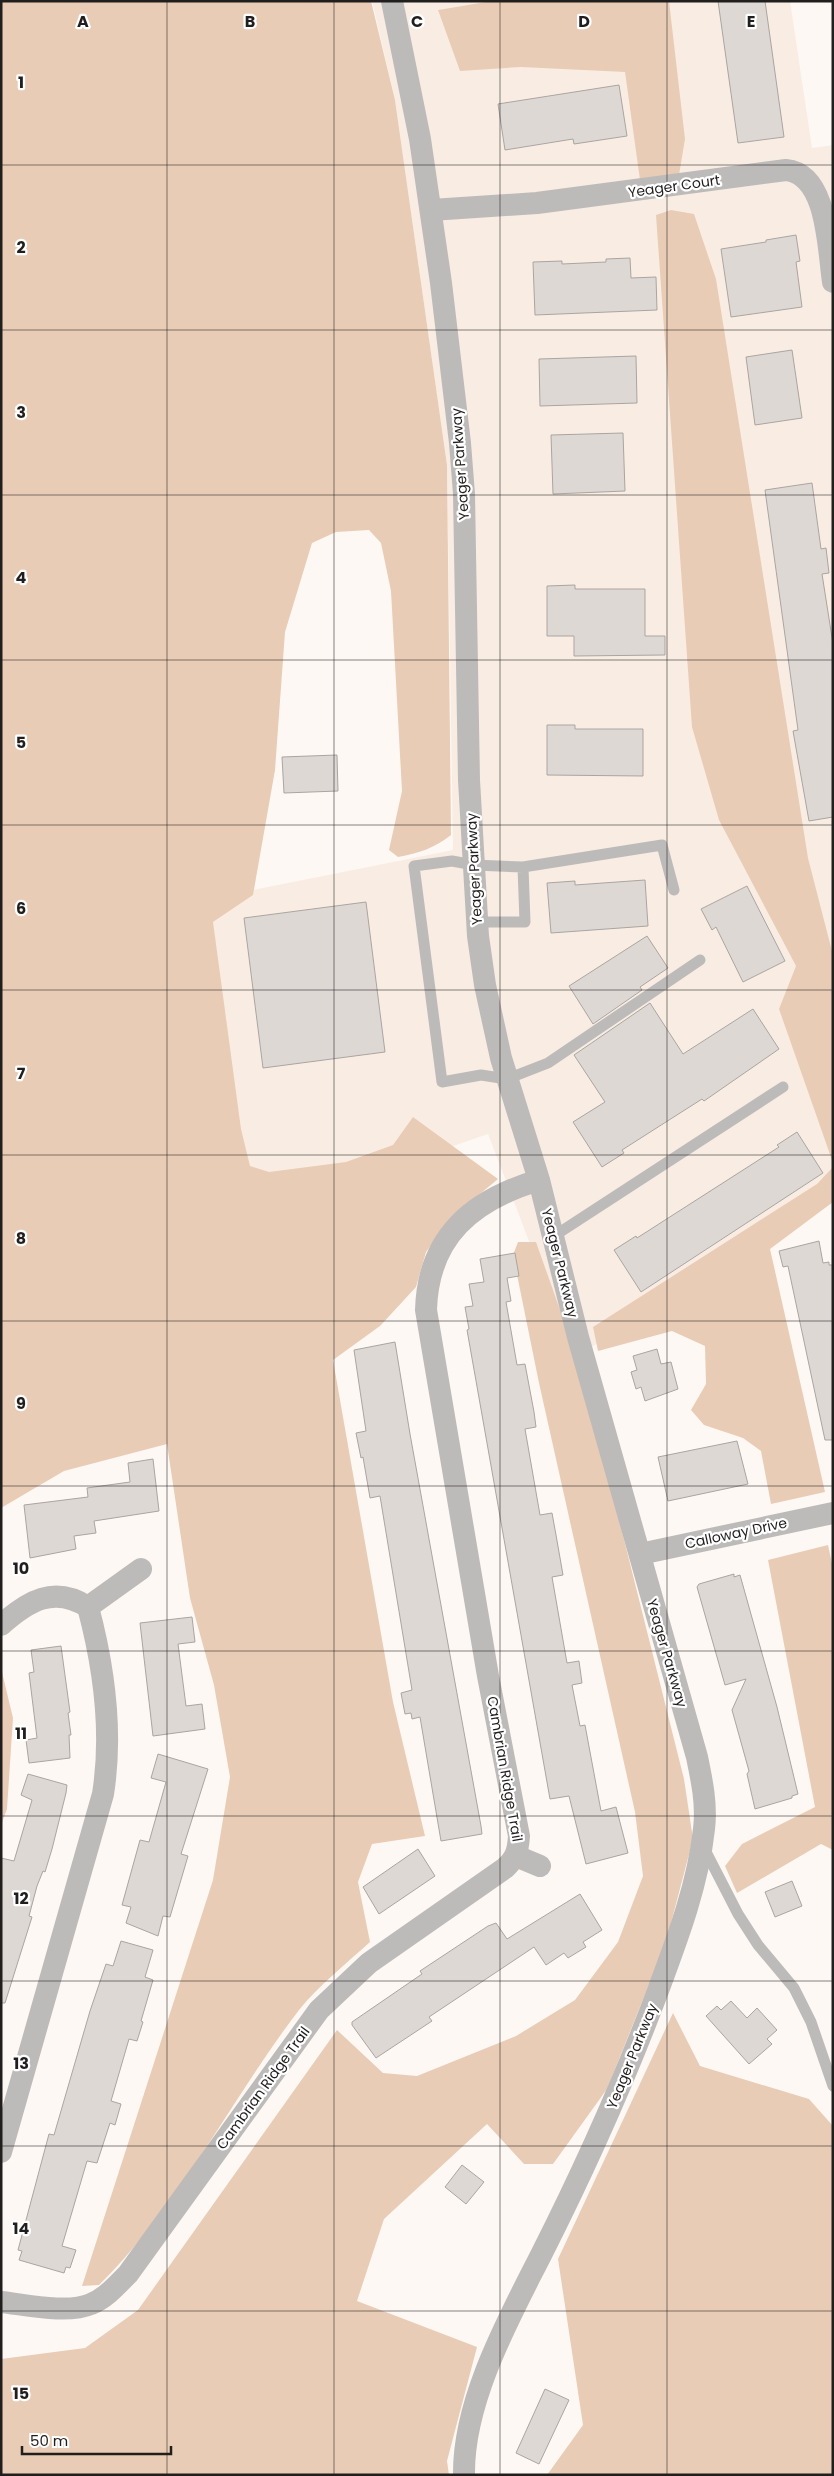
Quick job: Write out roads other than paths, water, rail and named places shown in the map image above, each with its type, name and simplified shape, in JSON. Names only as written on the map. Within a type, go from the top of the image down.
[{"type":"street","name":"Yeager Parkway","points":[[392,1],[410,83],[431,210],[460,443],[464,494],[469,780],[478,922],[486,995],[507,1079],[539,1180],[578,1337],[640,1554],[705,1796],[705,1828],[691,1898],[680,1931],[632,2060],[487,2371],[466,2439],[464,2475]]},
{"type":"street","name":"Yeager Court","points":[[431,210],[537,203],[786,170],[796,171],[812,185],[819,200],[833,282]]},
{"type":"street","name":"Cambrian Ridge Trail","points":[[1,2302],[68,2308],[84,2307],[102,2298],[128,2274],[319,2010],[369,1963],[505,1868],[516,1856],[519,1836],[486,1667],[429,1341],[426,1290],[439,1254],[450,1234],[465,1218],[493,1197],[508,1189],[539,1180]]},
{"type":"street","name":"Calloway Drive","points":[[640,1554],[833,1512]]},
{"type":"street","points":[[88,1606],[141,1568]]},
{"type":"street","points":[[1,1625],[15,1613],[46,1597],[67,1596],[88,1606],[96,1634],[107,1714],[108,1748],[103,1794],[1,2152]]},
{"type":"street","points":[[516,1856],[540,1866]]},
{"type":"lane","points":[[674,890],[662,844],[523,867],[474,865],[452,860],[414,866],[442,1082],[480,1075],[507,1079],[548,1063],[700,960]]},
{"type":"lane","points":[[478,922],[524,922],[523,867]]},
{"type":"lane","points":[[554,1236],[784,1087]]},
{"type":"lane","points":[[702,1844],[738,1914],[758,1945],[794,1988],[811,2022],[833,2086]]}]
